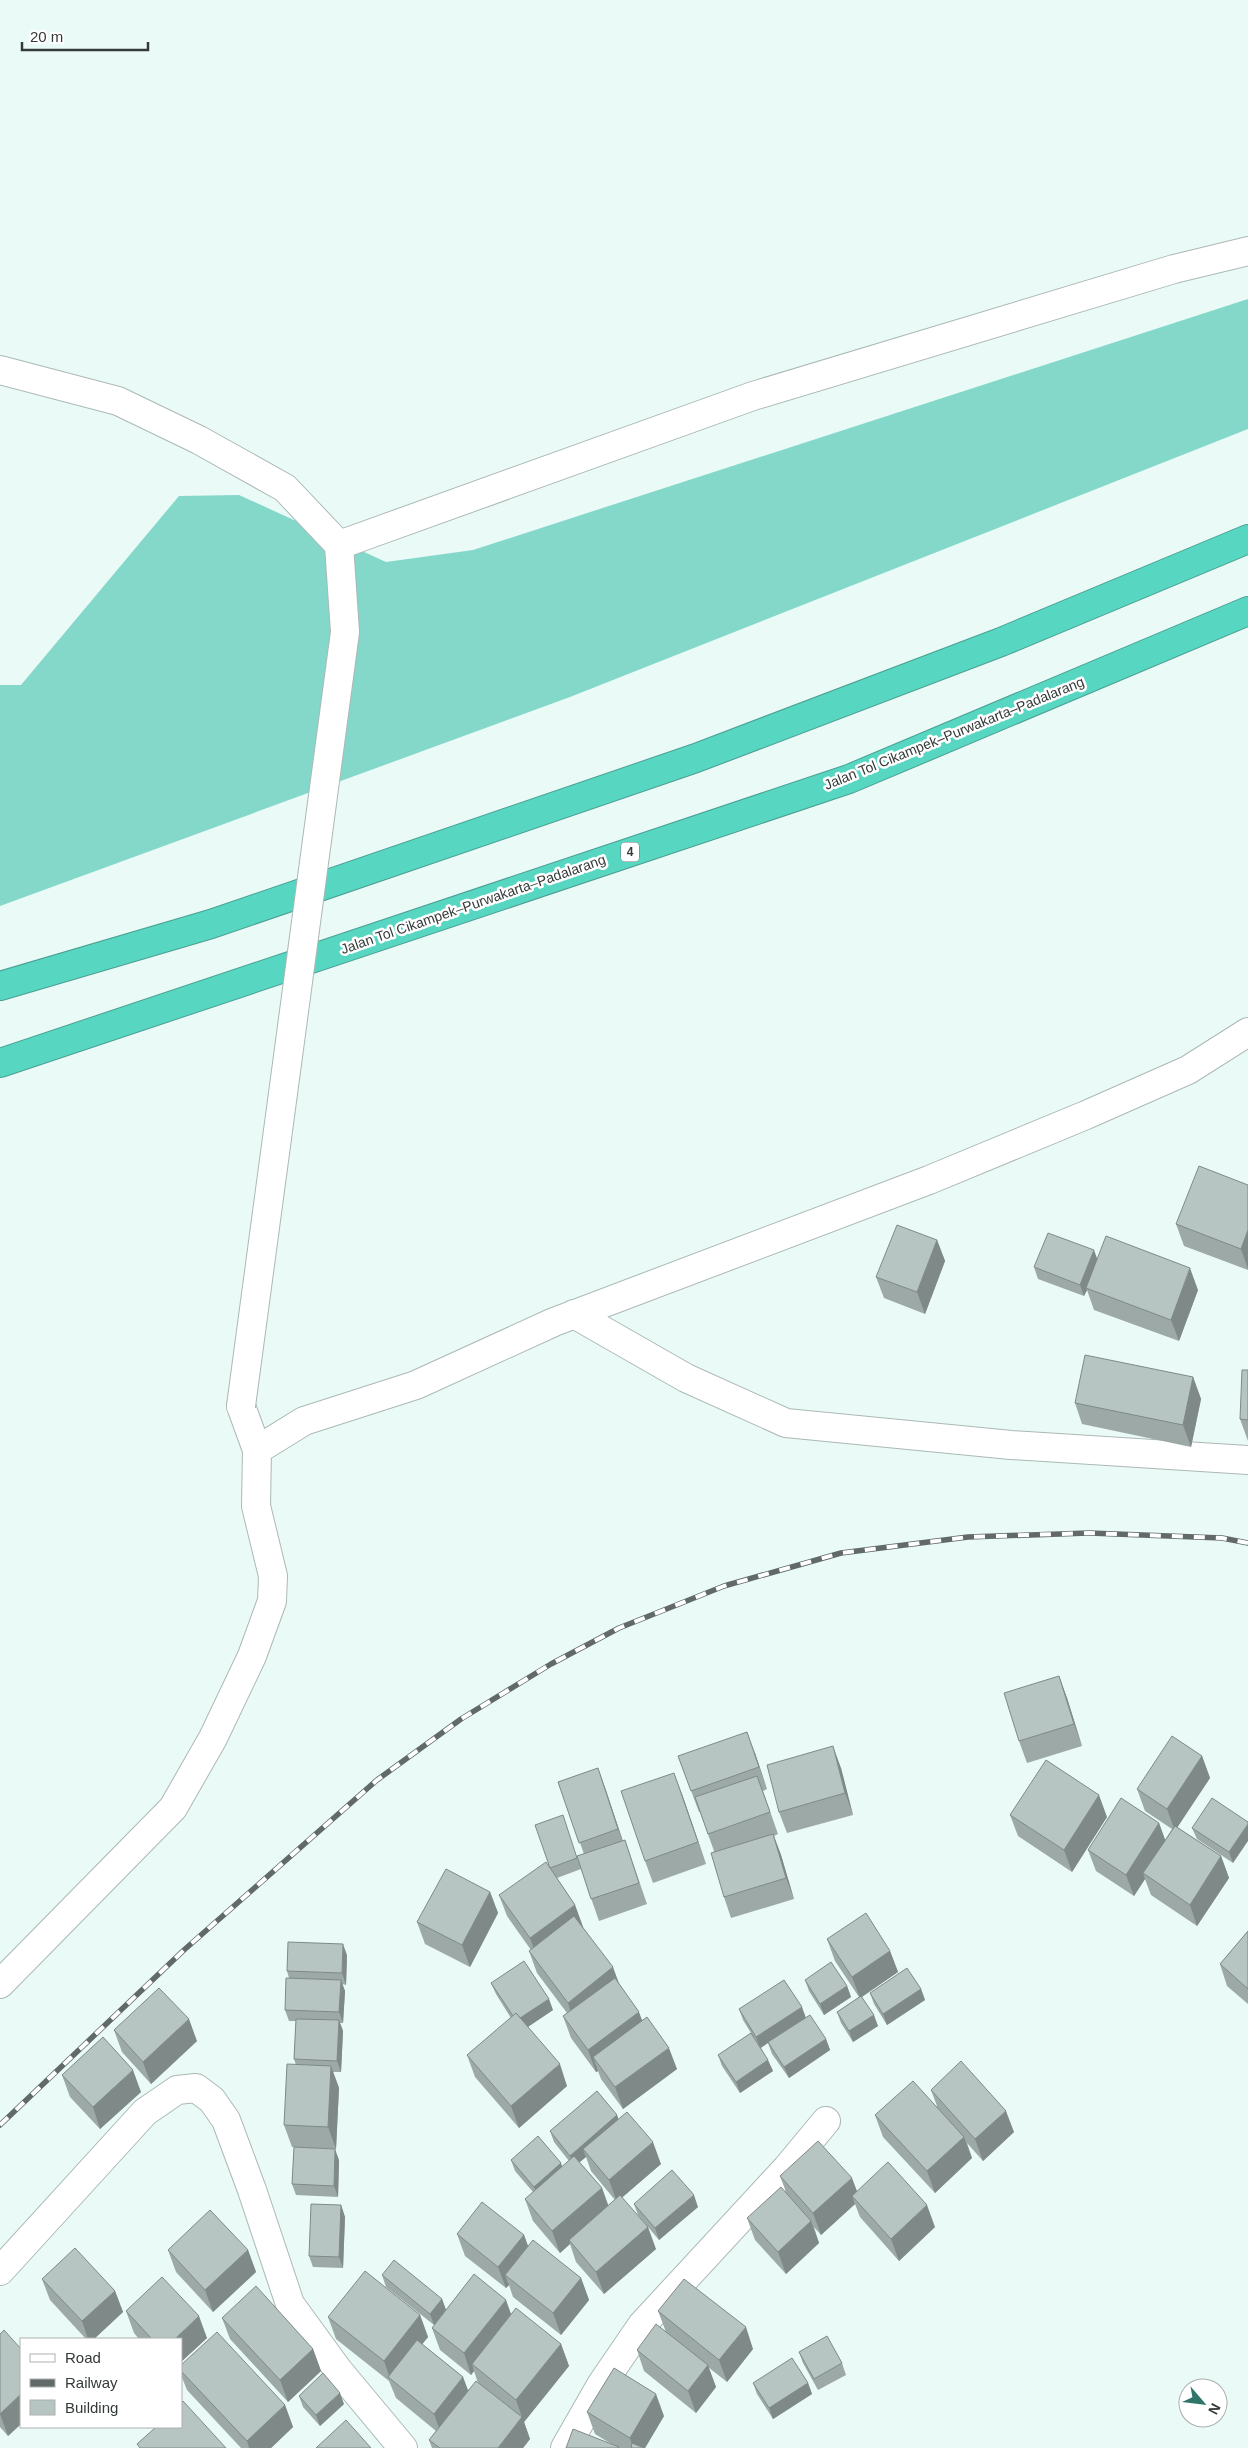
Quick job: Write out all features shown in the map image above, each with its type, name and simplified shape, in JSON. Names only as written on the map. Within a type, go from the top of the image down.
[{"type":"highway","points":[[0,986],[212,924],[696,758],[1001,642],[1248,538]]},
{"type":"highway","name":"Jalan Tol Cikampek–Purwakarta–Padalarang","points":[[0,1063],[849,779],[1248,611]]},
{"type":"street","points":[[339,545],[753,396],[1174,269],[1248,251]]},
{"type":"street","points":[[0,370],[118,402],[199,440],[285,488],[339,545],[345,632],[241,1406],[257,1450],[256,1506],[273,1576],[272,1601],[252,1656],[213,1738],[173,1808],[0,1984]]},
{"type":"street","points":[[257,1450],[304,1421],[416,1385],[574,1314],[929,1180],[1086,1115],[1188,1070],[1248,1032]]},
{"type":"street","points":[[574,1314],[686,1378],[786,1423],[1011,1445],[1248,1460]]},
{"type":"street","points":[[0,2271],[146,2112],[177,2090],[196,2088],[212,2100],[226,2120],[290,2304],[338,2370],[404,2448]]},
{"type":"street","points":[[565,2448],[601,2385],[642,2325],[787,2168],[826,2121]]},
{"type":"green space","points":[[1248,299],[1248,429],[570,697],[0,906],[0,685],[21,685],[179,496],[239,495],[386,562],[473,550]]},
{"type":"building","points":[[1199,1166],[1248,1185],[1248,1230],[1241,1249],[1176,1224]]},
{"type":"building","points":[[897,1225],[937,1240],[917,1292],[876,1277]]},
{"type":"building","points":[[1048,1233],[1094,1250],[1080,1285],[1034,1267]]},
{"type":"building","points":[[1106,1236],[1190,1268],[1171,1320],[1086,1288]]},
{"type":"building","points":[[1085,1355],[1193,1377],[1183,1425],[1075,1403]]},
{"type":"building","points":[[1242,1370],[1248,1370],[1248,1420],[1240,1419]]},
{"type":"building","points":[[1059,1676],[1074,1724],[1019,1741],[1004,1693]]},
{"type":"building","points":[[747,1732],[759,1767],[691,1791],[678,1756]]},
{"type":"building","points":[[1172,1736],[1202,1756],[1167,1809],[1137,1789]]},
{"type":"building","points":[[833,1746],[845,1793],[779,1812],[767,1765]]},
{"type":"building","points":[[1046,1760],[1099,1795],[1064,1850],[1010,1815]]},
{"type":"building","points":[[598,1768],[618,1829],[579,1843],[558,1782]]},
{"type":"building","points":[[674,1773],[698,1842],[645,1861],[621,1791]]},
{"type":"building","points":[[757,1776],[770,1812],[708,1834],[695,1797]]},
{"type":"building","points":[[1121,1798],[1159,1823],[1126,1875],[1088,1850]]},
{"type":"building","points":[[1212,1798],[1248,1822],[1229,1852],[1192,1828]]},
{"type":"building","points":[[563,1815],[577,1858],[550,1868],[535,1825]]},
{"type":"building","points":[[1175,1826],[1221,1856],[1190,1905],[1143,1873]]},
{"type":"building","points":[[773,1834],[786,1878],[724,1897],[711,1853]]},
{"type":"building","points":[[625,1840],[639,1883],[591,1899],[577,1856]]},
{"type":"building","points":[[546,1862],[575,1905],[530,1938],[499,1895]]},
{"type":"building","points":[[446,1869],[490,1892],[462,1945],[417,1922]]},
{"type":"building","points":[[866,1913],[890,1951],[852,1977],[827,1939]]},
{"type":"building","points":[[574,1916],[613,1967],[568,2003],[529,1951]]},
{"type":"building","points":[[1248,1931],[1248,1989],[1220,1964]]},
{"type":"building","points":[[288,1942],[343,1944],[342,1973],[287,1971]]},
{"type":"building","points":[[524,1961],[549,1999],[520,2018],[516,2013],[513,2016],[491,1983]]},
{"type":"building","points":[[831,1962],[847,1986],[820,2004],[805,1980]]},
{"type":"building","points":[[907,1968],[921,1989],[883,2014],[870,1993]]},
{"type":"building","points":[[286,1978],[341,1980],[339,2012],[285,2010]]},
{"type":"building","points":[[615,1978],[639,2012],[588,2050],[563,2016]]},
{"type":"building","points":[[784,1980],[802,2007],[756,2037],[739,2009]]},
{"type":"building","points":[[159,1988],[189,2019],[143,2062],[114,2030]]},
{"type":"building","points":[[861,1996],[874,2015],[849,2031],[837,2012]]},
{"type":"building","points":[[516,2013],[560,2064],[511,2106],[467,2055]]},
{"type":"building","points":[[810,2015],[826,2039],[784,2067],[768,2042]]},
{"type":"building","points":[[647,2017],[669,2048],[615,2087],[593,2057]]},
{"type":"building","points":[[296,2019],[339,2020],[337,2061],[294,2059]]},
{"type":"building","points":[[751,2033],[768,2060],[736,2082],[718,2055]]},
{"type":"building","points":[[103,2037],[133,2070],[93,2107],[62,2075]]},
{"type":"building","points":[[961,2061],[1006,2111],[975,2139],[931,2090]]},
{"type":"building","points":[[287,2064],[331,2066],[328,2127],[284,2125]]},
{"type":"building","points":[[913,2081],[964,2137],[927,2171],[875,2115]]},
{"type":"building","points":[[597,2091],[617,2115],[570,2156],[550,2131]]},
{"type":"building","points":[[627,2112],[653,2142],[609,2180],[583,2149]]},
{"type":"building","points":[[538,2136],[561,2163],[534,2187],[511,2160]]},
{"type":"building","points":[[818,2141],[852,2178],[813,2213],[780,2176]]},
{"type":"building","points":[[294,2147],[335,2149],[334,2186],[292,2184]]},
{"type":"building","points":[[574,2156],[602,2188],[552,2231],[525,2199]]},
{"type":"building","points":[[888,2162],[927,2205],[891,2239],[852,2196]]},
{"type":"building","points":[[672,2170],[694,2195],[655,2228],[634,2204]]},
{"type":"building","points":[[781,2187],[811,2221],[778,2252],[747,2218]]},
{"type":"building","points":[[620,2195],[648,2227],[596,2272],[569,2240]]},
{"type":"building","points":[[482,2202],[524,2235],[498,2267],[457,2234]]},
{"type":"building","points":[[311,2204],[341,2205],[339,2257],[309,2256]]},
{"type":"building","points":[[210,2210],[248,2250],[205,2290],[168,2250]]},
{"type":"building","points":[[533,2240],[581,2278],[553,2313],[505,2275]]},
{"type":"building","points":[[75,2248],[115,2291],[82,2321],[42,2279]]},
{"type":"building","points":[[394,2260],[442,2299],[430,2314],[382,2275]]},
{"type":"building","points":[[365,2271],[420,2315],[384,2361],[328,2317]]},
{"type":"building","points":[[474,2274],[506,2300],[464,2353],[432,2328]]},
{"type":"building","points":[[162,2277],[199,2316],[176,2338],[151,2338],[126,2311]]},
{"type":"building","points":[[684,2279],[746,2327],[719,2360],[658,2311]]},
{"type":"building","points":[[256,2286],[313,2349],[280,2380],[222,2318]]},
{"type":"building","points":[[516,2308],[561,2344],[516,2400],[472,2364]]},
{"type":"building","points":[[656,2324],[708,2365],[688,2391],[637,2350]]},
{"type":"building","points":[[4,2330],[20,2348],[20,2395],[0,2414],[0,2334]]},
{"type":"building","points":[[217,2332],[285,2405],[247,2441],[182,2372],[182,2364]]},
{"type":"building","points":[[827,2336],[842,2363],[814,2379],[799,2352]]},
{"type":"building","points":[[417,2340],[463,2377],[434,2414],[388,2377]]},
{"type":"building","points":[[792,2358],[808,2383],[769,2408],[753,2383]]},
{"type":"building","points":[[614,2368],[656,2394],[630,2438],[587,2412]]},
{"type":"building","points":[[323,2373],[340,2393],[316,2415],[299,2396]]},
{"type":"building","points":[[476,2381],[522,2417],[498,2448],[440,2448],[429,2440]]},
{"type":"building","points":[[182,2402],[226,2448],[140,2448],[137,2444],[155,2428],[182,2428]]},
{"type":"building","points":[[346,2420],[371,2448],[316,2448]]},
{"type":"building","points":[[573,2429],[619,2447],[566,2448]]},
{"type":"building","points":[[632,2443],[644,2448],[631,2448]]},
{"type":"railway","points":[[0,2125],[184,1950],[377,1780],[461,1719],[551,1664],[619,1628],[724,1586],[841,1553],[968,1537],[1089,1533],[1222,1538],[1248,1543]]}]
